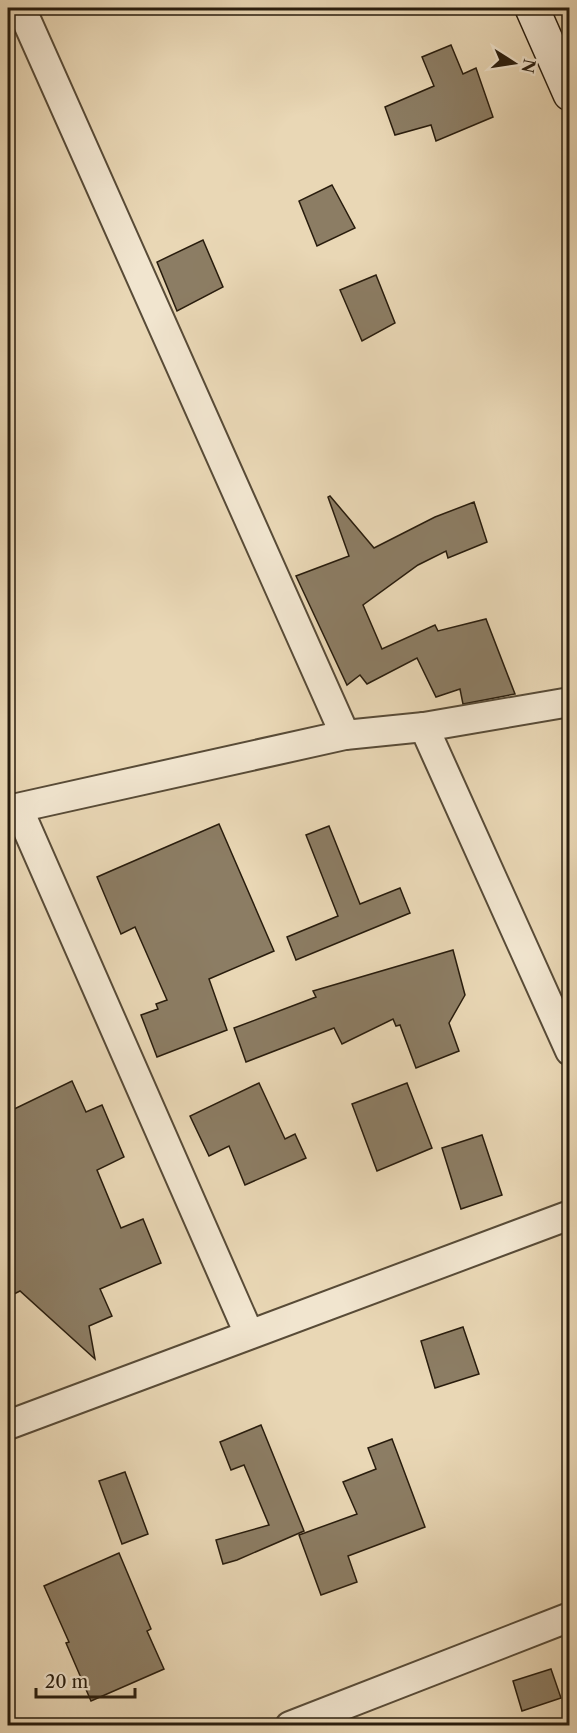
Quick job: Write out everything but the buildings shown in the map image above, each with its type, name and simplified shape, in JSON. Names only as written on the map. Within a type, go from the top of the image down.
[{"type":"main road","points":[[532,8],[570,94]]},
{"type":"street","points":[[21,8],[345,735]]},
{"type":"street","points":[[249,1334],[13,809],[345,735],[424,727],[570,702]]},
{"type":"street","points":[[424,727],[570,1051]]},
{"type":"street","points":[[8,1425],[570,1215]]},
{"type":"street","points":[[290,1725],[570,1617]]},
{"type":"waterway","points":[[563,8],[570,21]]}]
